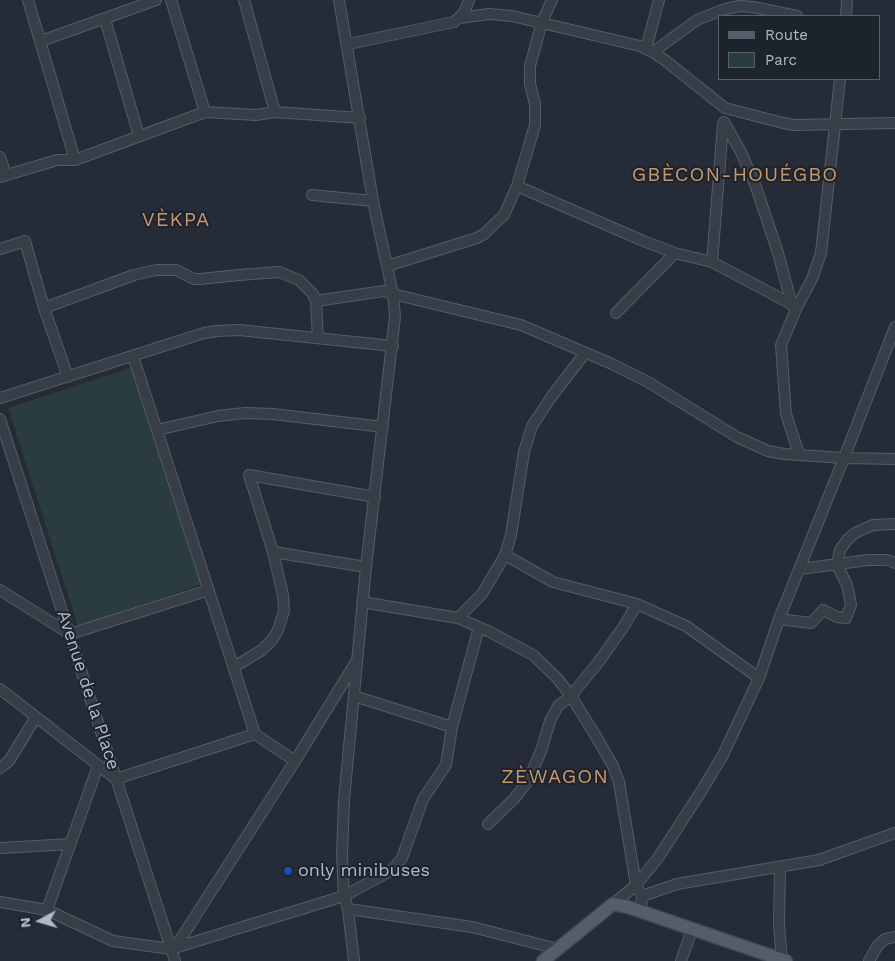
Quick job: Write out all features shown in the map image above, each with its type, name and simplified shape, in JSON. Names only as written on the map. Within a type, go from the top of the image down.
[{"type":"main road","points":[[543,961],[614,904],[784,961]]},
{"type":"street","points":[[28,0],[75,160]]},
{"type":"street","points":[[40,41],[156,0]]},
{"type":"street","points":[[171,0],[205,112]]},
{"type":"street","points":[[244,0],[275,112]]},
{"type":"street","points":[[339,0],[348,44],[373,201],[393,294],[395,317],[362,602],[344,800],[342,856],[344,896],[348,909],[354,961]]},
{"type":"street","points":[[460,18],[469,0]]},
{"type":"street","points":[[387,266],[470,241],[484,234],[504,215],[517,186],[535,125],[536,104],[529,72],[542,22],[552,0]]},
{"type":"street","points":[[650,50],[659,0]]},
{"type":"street","points":[[846,15],[847,0]]},
{"type":"street","points":[[650,50],[697,20],[725,8],[753,7],[792,15]]},
{"type":"street","points":[[348,44],[446,24],[460,18],[500,14],[542,22],[650,50],[725,108],[794,125],[895,123]]},
{"type":"street","points":[[105,19],[139,136]]},
{"type":"street","points":[[799,454],[786,414],[780,354],[783,337],[794,306],[812,279],[821,253],[840,80]]},
{"type":"street","points":[[712,262],[725,108]]},
{"type":"street","points":[[0,157],[3,176],[57,160],[75,160],[205,112],[256,115],[275,112],[360,118]]},
{"type":"street","points":[[724,122],[741,152],[756,187],[794,306]]},
{"type":"street","points":[[517,186],[601,224],[675,253],[712,262],[794,306]]},
{"type":"street","points":[[312,195],[373,201]]},
{"type":"street","points":[[0,248],[25,241],[44,308],[68,377]]},
{"type":"street","points":[[616,314],[675,253]]},
{"type":"street","points":[[44,308],[134,275],[162,269],[176,270],[194,279],[279,272],[299,280],[307,287],[316,300],[318,338]]},
{"type":"street","points":[[316,300],[381,291],[521,325],[612,364],[648,382],[737,437],[768,451],[844,458],[895,459]]},
{"type":"street","points":[[614,904],[636,885],[658,858],[723,755],[759,678],[778,619],[895,327]]},
{"type":"street","points":[[0,398],[204,333],[217,331],[239,330],[393,346]]},
{"type":"street","points":[[458,618],[482,594],[505,555],[511,534],[524,452],[532,426],[555,391],[585,353]]},
{"type":"street","points":[[133,356],[254,734],[295,761]]},
{"type":"street","points":[[157,430],[218,416],[245,413],[273,414],[382,428]]},
{"type":"street","name":"Avenue de la Place","points":[[0,419],[175,961]]},
{"type":"street","points":[[234,667],[262,650],[278,630],[282,618],[283,595],[273,552],[249,474],[375,496]]},
{"type":"street","points":[[778,619],[811,624],[823,610],[837,617],[846,618],[851,605],[847,585],[836,565],[840,550],[855,533],[873,525],[895,524]]},
{"type":"street","points":[[273,552],[366,567]]},
{"type":"street","points":[[505,555],[553,582],[637,604],[686,626],[759,678]]},
{"type":"street","points":[[800,568],[868,560],[887,560],[895,563]]},
{"type":"street","points":[[0,590],[70,634],[209,590]]},
{"type":"street","points":[[362,602],[458,618],[533,655],[557,678],[571,696],[613,766],[619,782],[636,885],[642,896],[641,912]]},
{"type":"street","points":[[488,824],[528,781],[541,751],[550,721],[558,706],[571,696],[600,660],[637,604]]},
{"type":"street","points":[[0,902],[47,910],[108,940],[171,949],[344,896],[392,870],[400,862],[424,800],[446,765],[452,727],[479,627]]},
{"type":"street","points":[[168,961],[171,949],[180,940],[295,761],[356,661]]},
{"type":"street","points":[[0,689],[116,779],[254,734]]},
{"type":"street","points":[[354,696],[452,727]]},
{"type":"street","points":[[0,768],[10,761],[36,717]]},
{"type":"street","points":[[47,910],[98,766]]},
{"type":"street","points":[[642,896],[676,884],[819,860],[895,832]]},
{"type":"street","points":[[2,848],[70,844]]},
{"type":"street","points":[[780,867],[779,924],[784,961]]},
{"type":"street","points":[[348,909],[472,927],[558,949]]},
{"type":"street","points":[[681,961],[692,930]]},
{"type":"street","points":[[869,961],[878,945],[885,938],[895,936]]},
{"type":"green space","points":[[131,368],[203,584],[78,626],[8,408]]},
{"type":"place","name":"only minibuses","points":[[288,871]]},
{"type":"district","name":"GBÈCON-HOUÉGBO","points":[[735,175]]},
{"type":"district","name":"VÈKPA","points":[[176,220]]},
{"type":"district","name":"ZÈWAGON","points":[[555,777]]}]
